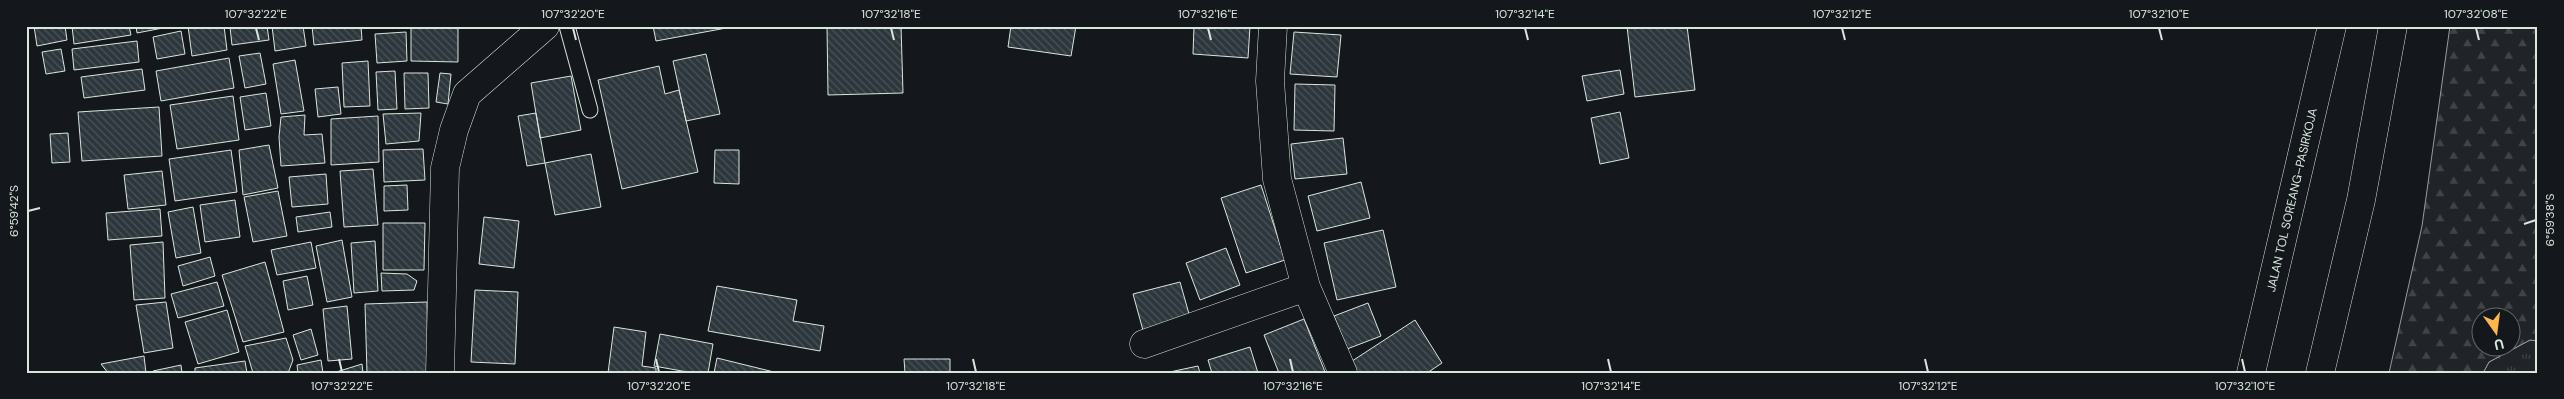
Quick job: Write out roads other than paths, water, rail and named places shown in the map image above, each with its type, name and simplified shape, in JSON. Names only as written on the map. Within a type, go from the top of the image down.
[{"type":"main road","points":[[440,373],[445,168],[454,130],[467,94],[545,26]]},
{"type":"main road","points":[[1273,26],[1270,81],[1277,179],[1306,287],[1343,373]]},
{"type":"main road","name":"JALAN TOL SOREANG–PASIRKOJA","points":[[2251,373],[2332,26]]},
{"type":"main road","points":[[2320,373],[2361,200],[2393,26]]},
{"type":"main road","points":[[1144,344],[1306,287]]},
{"type":"lane","points":[[567,26],[590,110]]}]
